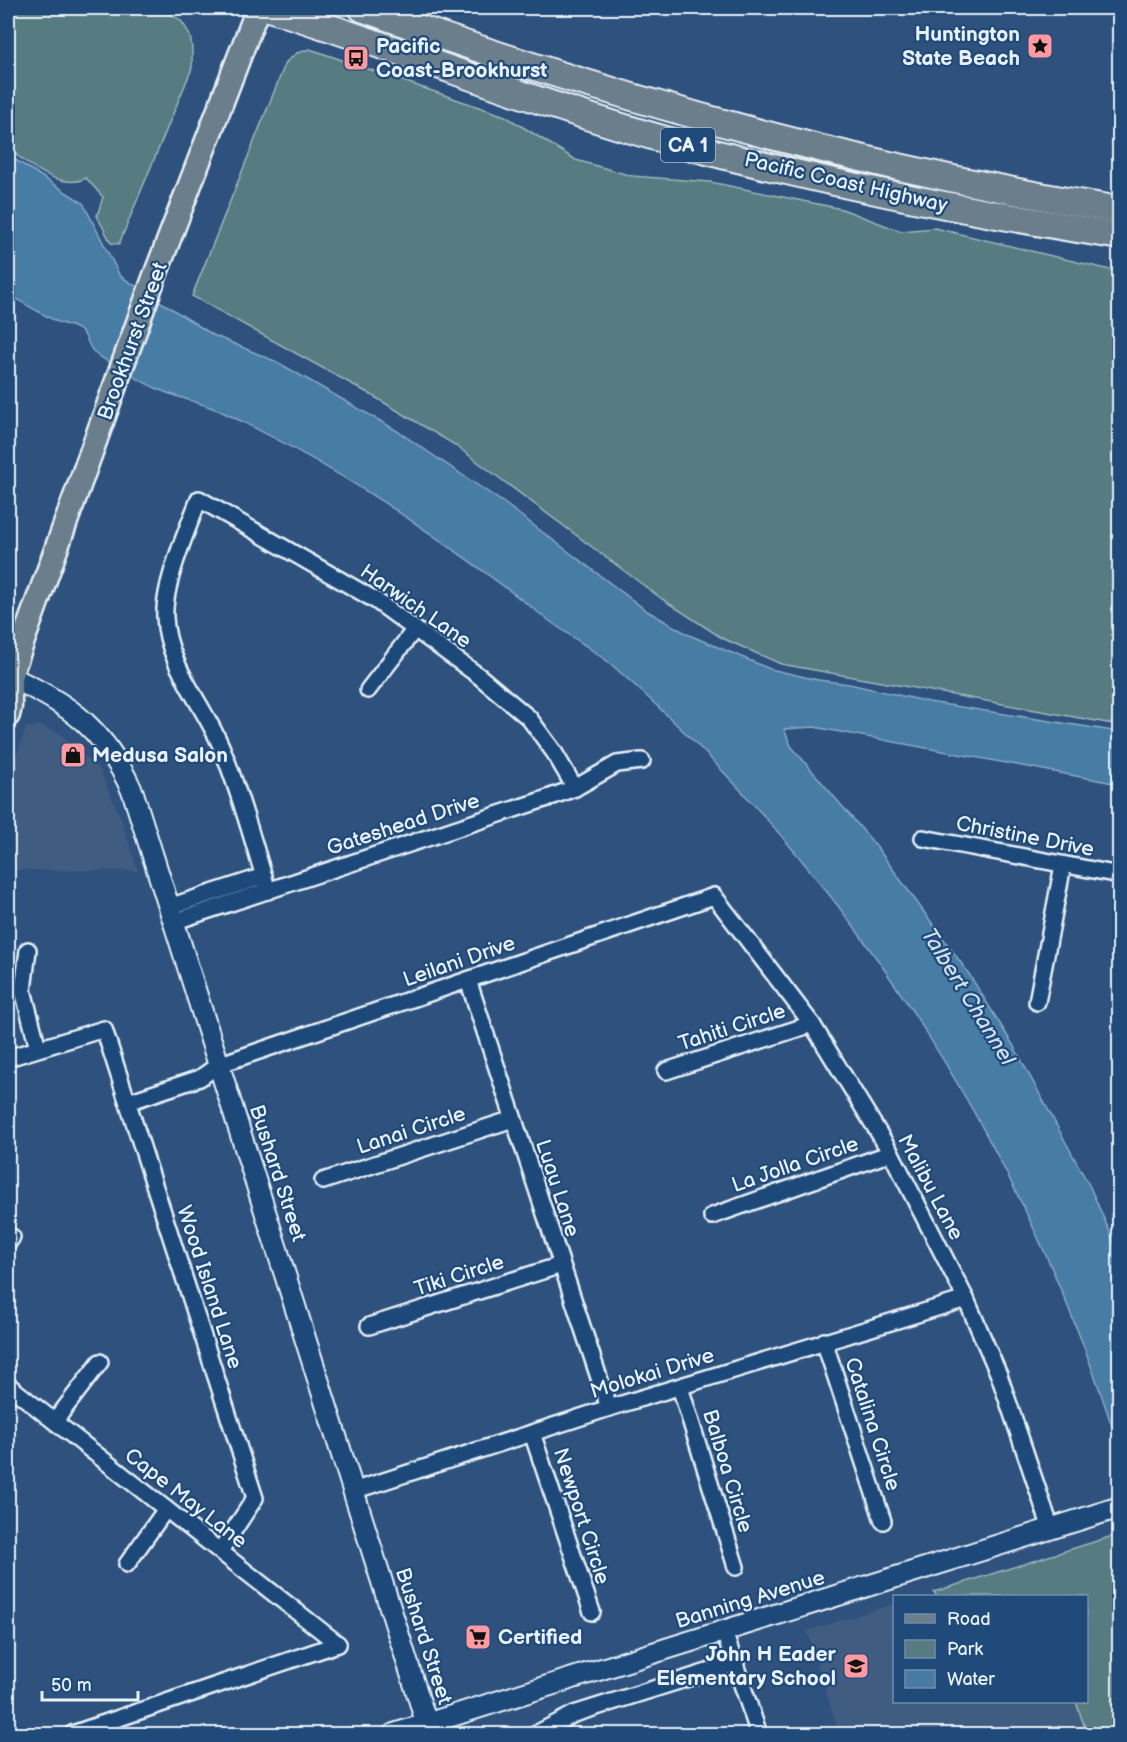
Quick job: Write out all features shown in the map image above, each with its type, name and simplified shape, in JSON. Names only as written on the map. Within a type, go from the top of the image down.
[{"type":"highway","name":"Pacific Coast Highway","points":[[269,8],[511,91],[672,141],[837,182],[961,208],[1119,236]]},
{"type":"highway","name":"Pacific Coast Highway","points":[[362,8],[534,69],[738,128],[927,175],[1119,210]]},
{"type":"main road","name":"Brookhurst Street","points":[[8,715],[9,678],[154,278],[258,8]]},
{"type":"street","name":"Harwich Lane","points":[[266,883],[224,752],[207,715],[179,666],[165,616],[176,560],[199,499],[375,600],[479,676],[528,718],[549,744],[575,788]]},
{"type":"street","points":[[368,690],[415,629]]},
{"type":"street","name":"Bushard Street","points":[[9,678],[48,694],[86,721],[106,743],[122,766],[133,793],[428,1729]]},
{"type":"street","name":"Gateshead Drive","points":[[171,914],[575,788],[617,764],[642,761]]},
{"type":"street","name":"Christine Drive","points":[[923,838],[1119,875]]},
{"type":"street","points":[[1037,1002],[1063,865]]},
{"type":"street","name":"Leilani Drive","points":[[128,1102],[200,1078],[218,1065],[714,896]]},
{"type":"street","name":"Malibu Lane","points":[[714,896],[812,1024],[891,1153],[966,1299],[999,1375],[1051,1529]]},
{"type":"street","points":[[8,1058],[38,1048],[23,990],[28,950]]},
{"type":"street","name":"Luau Lane","points":[[468,980],[609,1408]]},
{"type":"street","name":"Tahiti Circle","points":[[666,1071],[812,1024]]},
{"type":"street","name":"Wood Island Lane","points":[[38,1048],[104,1029],[255,1498],[220,1551]]},
{"type":"street","name":"Lanai Circle","points":[[323,1181],[513,1119]]},
{"type":"street","name":"La Jolla Circle","points":[[712,1216],[891,1153]]},
{"type":"street","name":"Tiki Circle","points":[[369,1326],[561,1265]]},
{"type":"street","name":"Molokai Drive","points":[[353,1491],[532,1432],[966,1299]]},
{"type":"street","name":"Catalina Circle","points":[[824,1341],[883,1521]]},
{"type":"street","points":[[54,1421],[99,1362]]},
{"type":"street","name":"Cape May Lane","points":[[8,1385],[338,1644],[95,1731]]},
{"type":"street","name":"Balboa Circle","points":[[680,1387],[736,1567]]},
{"type":"street","name":"Newport Circle","points":[[532,1432],[592,1612]]},
{"type":"street","name":"Banning Avenue","points":[[394,1734],[428,1729],[724,1632],[1119,1507]]},
{"type":"street","points":[[127,1564],[166,1509]]},
{"type":"street","points":[[724,1632],[759,1734]]},
{"type":"street","points":[[536,1734],[574,1714],[736,1664]]},
{"type":"street","points":[[72,1734],[95,1731]]},
{"type":"shaded area","points":[[40,726],[59,733],[99,769],[120,816],[138,871],[8,870],[8,778],[26,728]]},
{"type":"shaded area","name":"John H Eader Elementary School","points":[[893,1604],[893,1703],[1076,1703],[1086,1734],[839,1734],[807,1631]]},
{"type":"green space","points":[[99,6],[150,10],[169,14],[181,21],[188,32],[192,68],[119,244],[111,243],[97,216],[103,197],[86,178],[66,181],[55,178],[34,168],[8,148],[8,8]]},
{"type":"green space","points":[[310,49],[505,116],[576,160],[632,176],[710,182],[842,209],[900,231],[935,228],[1119,272],[1119,725],[781,664],[722,638],[662,599],[455,445],[368,393],[192,296],[286,62],[297,53]]},
{"type":"green space","points":[[1119,1534],[1119,1734],[1087,1734],[1076,1703],[1088,1703],[1088,1595],[936,1595],[934,1592]]},
{"type":"water","name":"Talbert Channel","points":[[8,155],[83,203],[120,276],[213,335],[277,362],[394,429],[504,503],[647,611],[689,635],[770,669],[818,680],[849,684],[929,702],[1119,732],[1119,784],[814,727],[784,729],[791,746],[876,846],[969,974],[1013,1045],[1090,1187],[1119,1253],[1119,1435],[1113,1429],[1074,1321],[1027,1215],[974,1113],[914,1014],[848,919],[776,830],[697,745],[613,666],[425,530],[304,454],[213,408],[159,389],[106,361],[93,351],[81,331],[52,319],[8,294]]},
{"type":"place","name":"Huntington State Beach","points":[[1040,46]]},
{"type":"place","name":"Pacific Coast-Brookhurst","points":[[356,58]]},
{"type":"place","name":"Medusa Salon","points":[[73,755]]},
{"type":"place","name":"Certified","points":[[478,1637]]},
{"type":"place","name":"John H Eader Elementary School","points":[[856,1666]]}]
